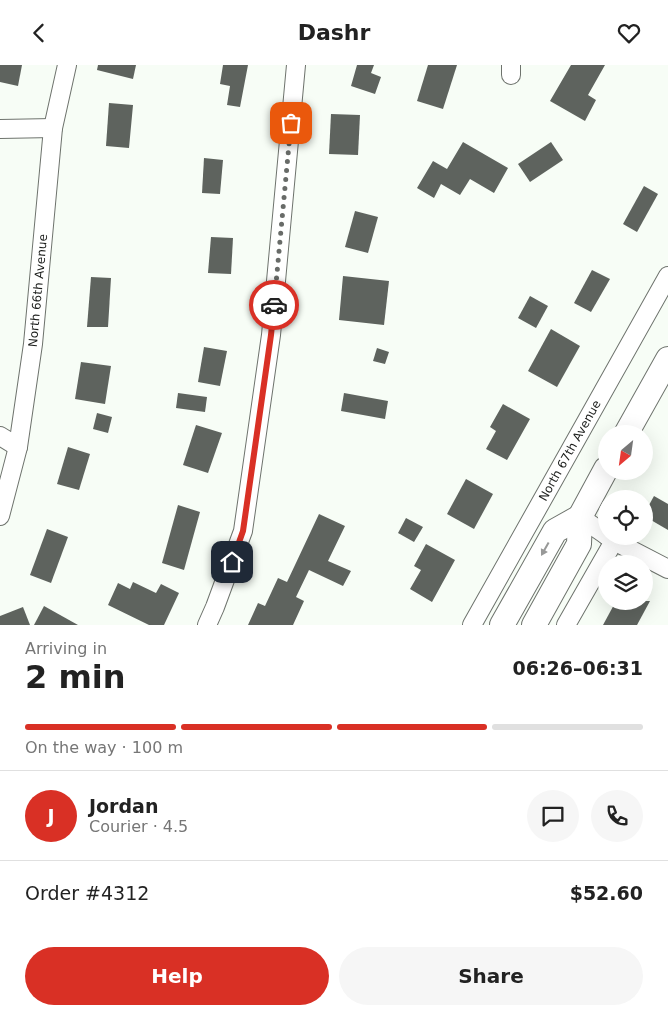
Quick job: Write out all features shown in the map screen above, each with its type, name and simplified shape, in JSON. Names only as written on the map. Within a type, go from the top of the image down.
[{"type":"main road","points":[[631,425],[667,361]]},
{"type":"main road","points":[[534,625],[579,544],[580,517],[600,480]]},
{"type":"main road","points":[[502,625],[556,531],[580,517]]},
{"type":"street","name":"North 66th Avenue","points":[[0,516],[18,447],[32,344],[53,128],[67,65]]},
{"type":"street","points":[[207,625],[243,531],[271,335],[296,65]]},
{"type":"street","points":[[0,129],[53,128]]},
{"type":"street","name":"North 67th Avenue","points":[[472,625],[668,276]]},
{"type":"street","points":[[0,436],[18,447]]},
{"type":"street","points":[[580,517],[598,530]]},
{"type":"street","points":[[566,625],[606,545]]},
{"type":"street","points":[[622,545],[668,569]]},
{"type":"building","points":[[0,65],[22,65],[18,86],[0,82]]},
{"type":"building","points":[[98,65],[136,65],[133,79],[97,70]]},
{"type":"building","points":[[223,65],[248,65],[240,107],[227,105],[230,86],[220,84]]},
{"type":"building","points":[[357,65],[374,65],[371,73],[381,77],[375,94],[351,86]]},
{"type":"building","points":[[428,65],[457,65],[443,109],[417,101]]},
{"type":"building","points":[[571,65],[605,65],[588,95],[596,100],[585,121],[550,101]]},
{"type":"building","points":[[109,103],[133,105],[129,148],[106,146]]},
{"type":"building","points":[[331,114],[360,115],[358,155],[329,154]]},
{"type":"building","points":[[463,142],[508,168],[494,193],[470,179],[460,195],[441,184],[434,198],[417,188],[433,161],[447,169]]},
{"type":"building","points":[[551,142],[563,160],[530,182],[518,164]]},
{"type":"building","points":[[204,158],[223,160],[220,194],[202,193]]},
{"type":"building","points":[[644,186],[658,194],[637,232],[623,224]]},
{"type":"building","points":[[355,211],[378,217],[368,253],[345,247]]},
{"type":"building","points":[[211,237],[233,238],[231,274],[208,273]]},
{"type":"building","points":[[592,270],[610,279],[591,312],[574,303]]},
{"type":"building","points":[[343,276],[389,281],[384,325],[339,320]]},
{"type":"building","points":[[91,277],[111,278],[108,327],[87,327]]},
{"type":"building","points":[[530,296],[548,306],[536,328],[518,318]]},
{"type":"building","points":[[551,329],[580,346],[557,387],[528,371]]},
{"type":"building","points":[[204,347],[227,351],[220,386],[198,382]]},
{"type":"building","points":[[377,348],[389,352],[385,364],[373,361]]},
{"type":"building","points":[[81,362],[111,366],[105,404],[75,399]]},
{"type":"building","points":[[178,393],[207,397],[205,412],[176,408]]},
{"type":"building","points":[[344,393],[388,401],[385,419],[341,411]]},
{"type":"building","points":[[503,404],[530,419],[507,460],[486,449],[496,431],[490,427]]},
{"type":"building","points":[[97,413],[112,417],[108,433],[93,429]]},
{"type":"building","points":[[196,425],[222,433],[208,473],[183,465]]},
{"type":"building","points":[[68,447],[90,454],[79,490],[57,484]]},
{"type":"building","points":[[466,479],[493,494],[474,529],[447,514]]},
{"type":"building","points":[[654,496],[668,504],[668,530],[653,521]]},
{"type":"building","points":[[178,505],[200,512],[184,570],[162,563]]},
{"type":"building","points":[[319,514],[345,526],[328,561],[351,571],[343,586],[309,570],[296,597],[304,601],[293,625],[248,625],[258,603],[265,606],[278,578],[287,582]]},
{"type":"building","points":[[406,518],[423,527],[414,542],[398,533]]},
{"type":"building","points":[[47,529],[68,537],[51,583],[30,575]]},
{"type":"building","points":[[426,544],[455,560],[432,602],[410,589],[421,570],[414,566]]},
{"type":"building","points":[[133,582],[156,593],[161,584],[179,593],[164,625],[149,625],[108,605],[118,583],[130,589]]},
{"type":"building","points":[[44,606],[78,625],[34,625]]},
{"type":"building","points":[[23,607],[30,625],[0,625],[0,616]]},
{"type":"building","points":[[611,610],[645,610],[637,625],[603,625]]},
{"type":"way so far","points":[[274,305],[291,123]]},
{"type":"route","points":[[232,562],[243,531],[274,305]]}]
